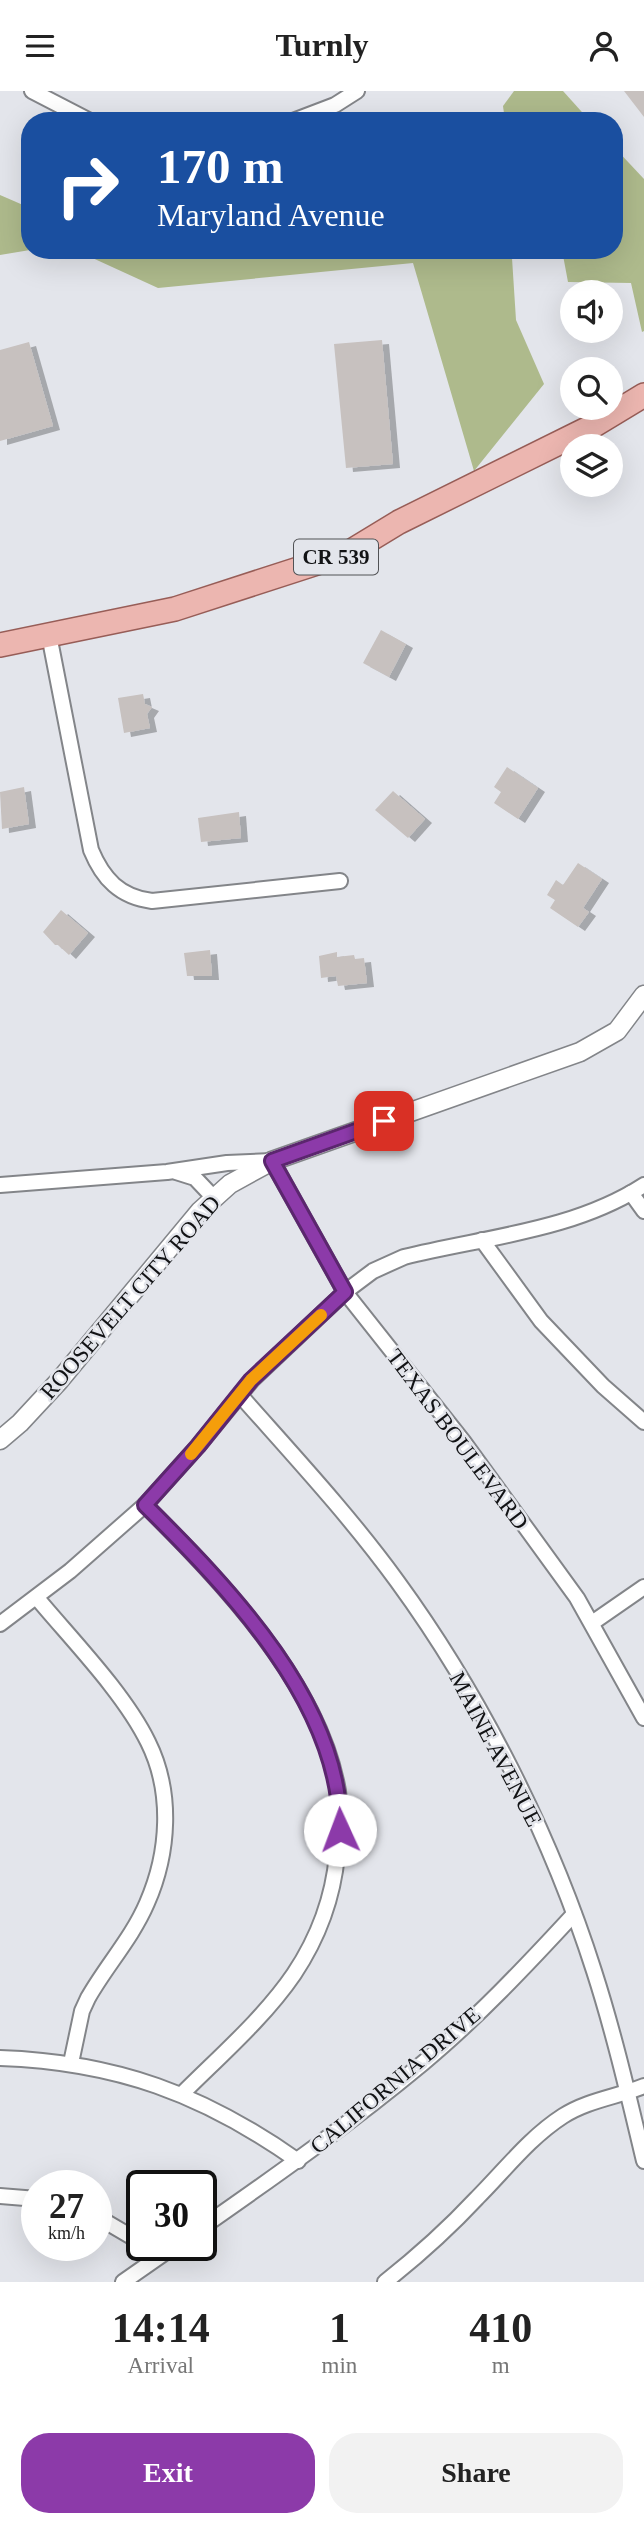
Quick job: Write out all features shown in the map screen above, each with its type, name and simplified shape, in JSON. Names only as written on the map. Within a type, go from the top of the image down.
[{"type":"main road","name":"CR 539","points":[[0,645],[208,600],[348,552],[399,521],[593,426],[644,395]]},
{"type":"street","points":[[32,91],[73,112]]},
{"type":"street","points":[[317,112],[335,105],[357,91]]},
{"type":"street","points":[[50,635],[91,850],[99,868],[113,885],[128,896],[152,901],[340,881]]},
{"type":"street","name":"ROOSEVELT CITY ROAD","points":[[0,1440],[20,1423],[59,1381],[213,1197],[230,1184],[272,1161],[580,1052],[617,1031],[644,995]]},
{"type":"street","points":[[0,1185],[272,1161]]},
{"type":"street","name":"TEXAS BOULEVARD","points":[[272,1161],[345,1292],[463,1441],[578,1598],[644,1718]]},
{"type":"street","points":[[167,1171],[195,1178],[213,1197]]},
{"type":"street","points":[[0,1624],[37,1598],[145,1505],[263,1368],[345,1292],[373,1271],[389,1263],[430,1251],[560,1222],[644,1185]]},
{"type":"street","points":[[631,1193],[644,1212]]},
{"type":"street","points":[[482,1240],[541,1321],[603,1386],[644,1422]]},
{"type":"street","name":"MAINE AVENUE","points":[[240,1395],[369,1544],[433,1634],[495,1737],[534,1817],[595,1973],[644,2161]]},
{"type":"street","points":[[145,1505],[213,1575],[300,1691],[325,1742],[338,1793],[340,1813],[331,1895],[304,1957],[293,1976],[268,2005],[182,2094]]},
{"type":"street","points":[[592,1623],[644,1587]]},
{"type":"street","points":[[37,1598],[125,1704],[140,1727],[156,1761],[166,1816],[162,1857],[148,1901],[139,1920],[88,1998],[82,2011],[71,2063]]},
{"type":"street","name":"CALIFORNIA DRIVE","points":[[217,2217],[298,2161],[425,2061],[501,1991],[574,1914]]},
{"type":"street","points":[[0,2057],[71,2063],[132,2077],[182,2094],[267,2139],[298,2161]]},
{"type":"street","points":[[385,2282],[430,2245],[524,2148],[550,2125],[593,2101],[644,2086]]},
{"type":"street","points":[[0,2196],[21,2198]]},
{"type":"street","points":[[123,2282],[153,2261]]},
{"type":"green space","points":[[514,91],[563,91],[582,112],[504,112],[503,106]]},
{"type":"green space","points":[[623,157],[644,179],[642,332],[631,283],[623,283],[623,280],[568,280],[564,259],[623,259]]},
{"type":"green space","points":[[0,195],[21,204],[21,252],[0,255]]},
{"type":"green space","points":[[95,259],[512,259],[516,320],[544,384],[474,471],[413,263],[158,288]]},
{"type":"building","points":[[624,91],[644,91],[644,117]]},
{"type":"building","points":[[382,340],[393,464],[346,468],[334,344]]},
{"type":"building","points":[[29,342],[53,426],[0,441],[0,350]]},
{"type":"building","points":[[381,630],[406,644],[389,677],[363,663]]},
{"type":"building","points":[[143,694],[145,704],[152,707],[147,714],[150,728],[124,733],[118,698]]},
{"type":"building","points":[[507,767],[538,788],[518,819],[494,803],[501,792],[494,787]]},
{"type":"building","points":[[24,787],[29,824],[2,829],[0,792]]},
{"type":"building","points":[[393,791],[425,819],[408,838],[375,810]]},
{"type":"building","points":[[239,812],[241,838],[201,842],[198,818]]},
{"type":"building","points":[[578,863],[602,879],[583,908],[589,912],[578,927],[550,908],[555,900],[547,895],[556,880],[563,885]]},
{"type":"building","points":[[61,910],[88,933],[69,955],[43,932]]},
{"type":"building","points":[[210,950],[212,976],[187,976],[184,953]]},
{"type":"building","points":[[337,952],[337,957],[354,955],[355,959],[364,958],[367,983],[338,986],[336,976],[321,978],[319,956]]},
{"type":"slow traffic","points":[[191,1454],[251,1380],[321,1315]]},
{"type":"route","points":[[340,1830],[338,1793],[333,1768],[316,1720],[300,1691],[213,1575],[145,1505],[198,1446],[251,1380],[345,1292],[272,1161],[384,1121]]}]
